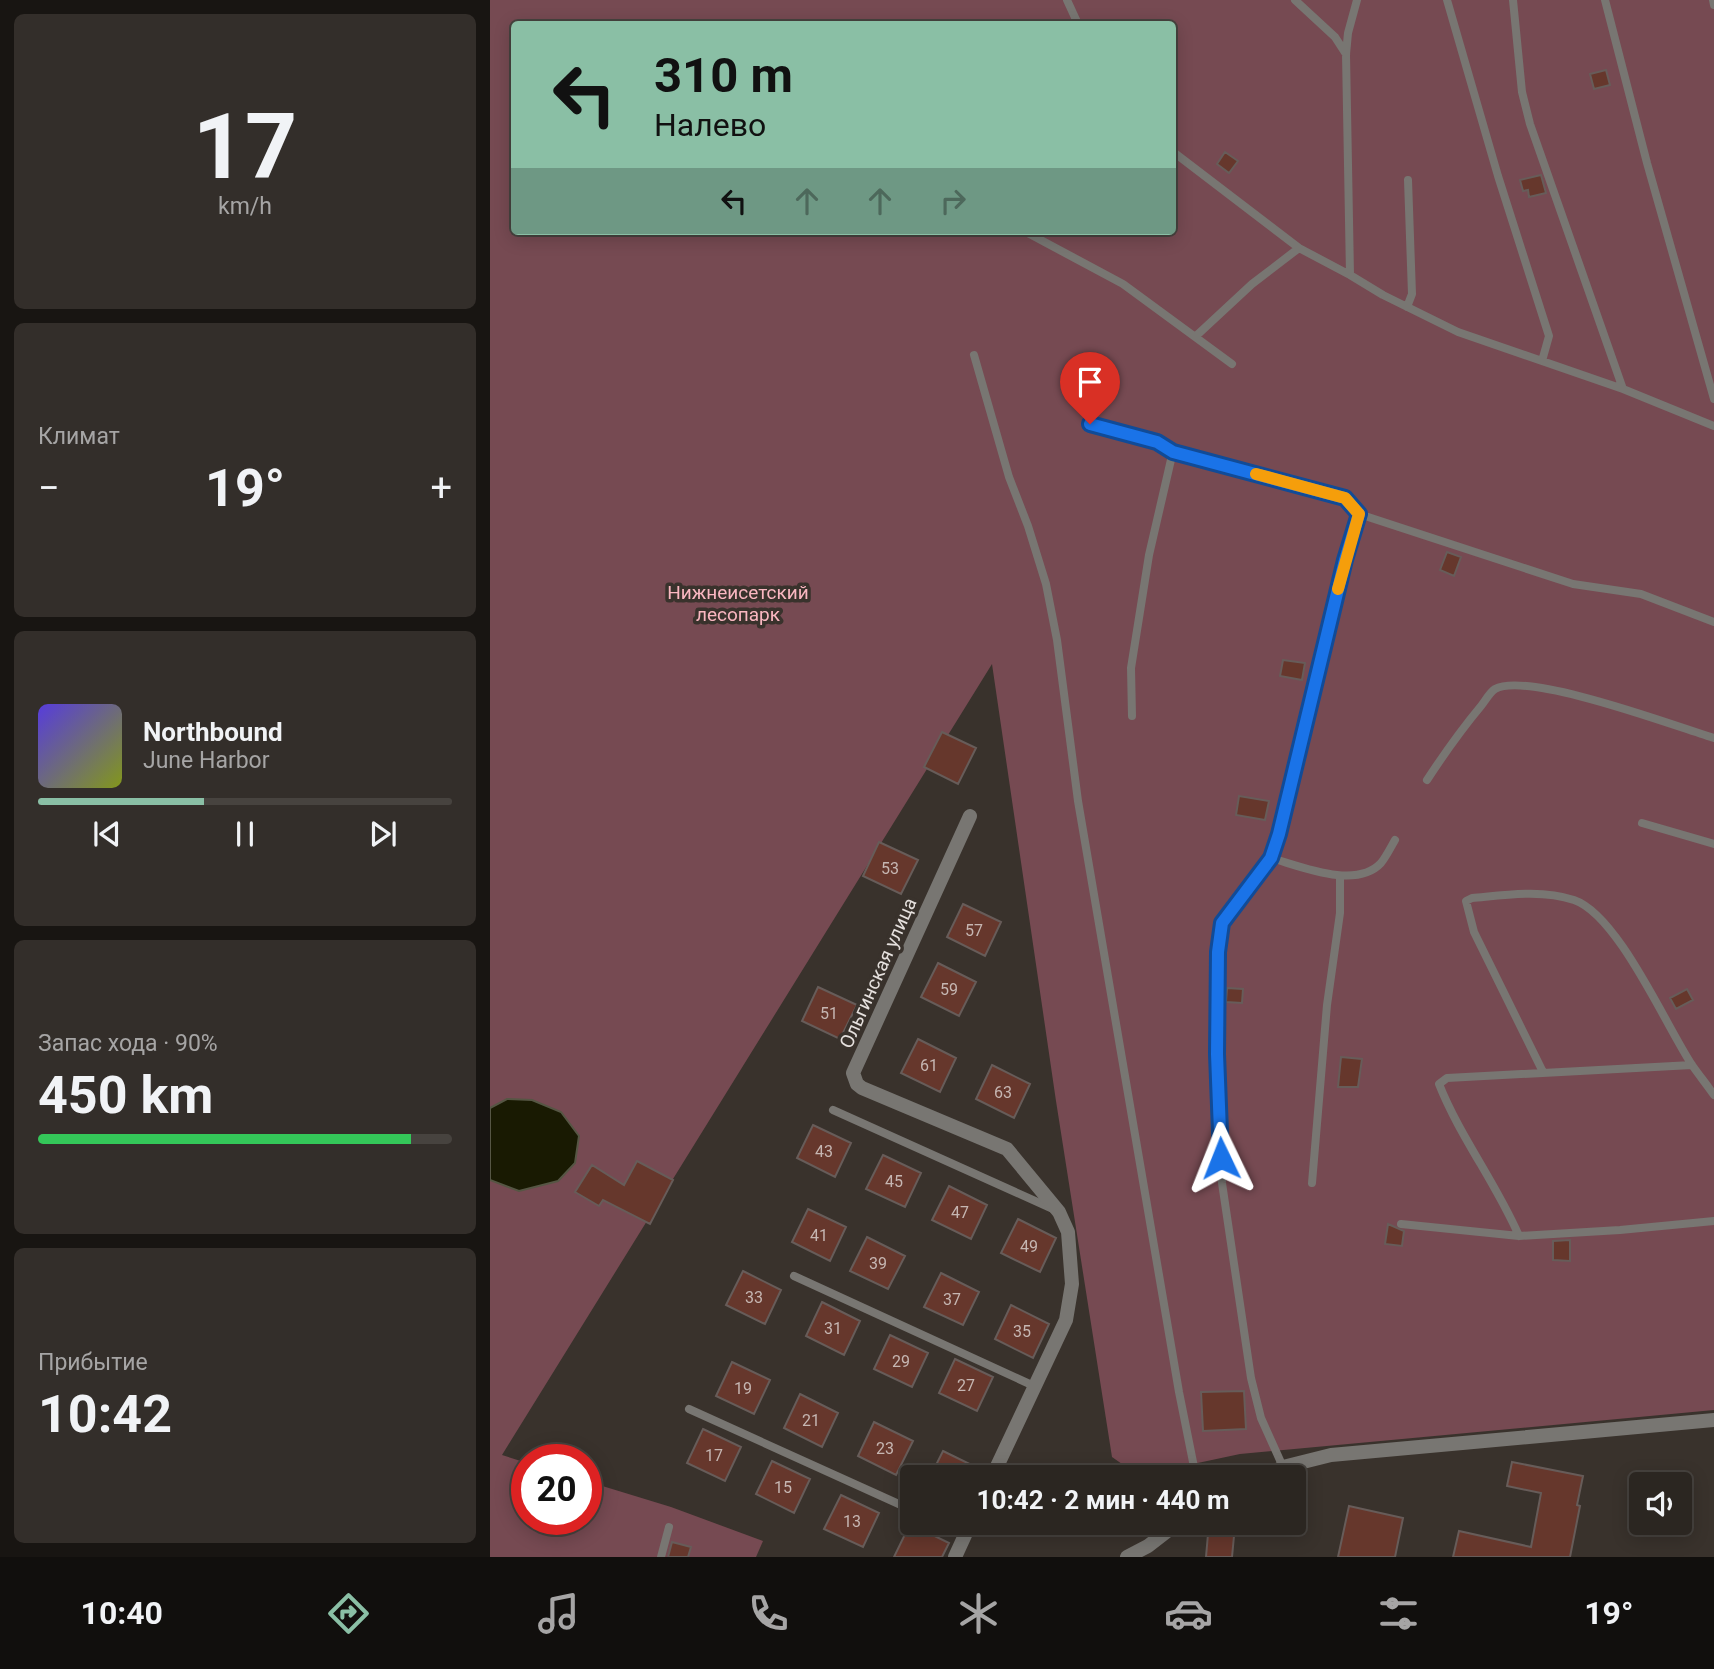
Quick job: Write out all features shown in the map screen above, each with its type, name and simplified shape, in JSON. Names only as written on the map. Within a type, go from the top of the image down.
[{"type":"street","name":"Ольгинская улица","points":[[970,816],[853,1073],[854,1079],[862,1088],[1007,1149],[1059,1212],[1068,1232],[1072,1295],[1066,1320],[998,1465]]},
{"type":"street","points":[[1291,1465],[1331,1455],[1714,1420]]},
{"type":"street","points":[[955,1557],[965,1535]]},
{"type":"street","points":[[1127,1557],[1162,1535]]},
{"type":"lane","points":[[1067,0],[1077,21]]},
{"type":"lane","points":[[1295,0],[1335,37],[1346,54]]},
{"type":"lane","points":[[1447,0],[1498,176],[1549,336],[1542,361]]},
{"type":"lane","points":[[1513,0],[1522,92],[1530,124],[1623,388]]},
{"type":"lane","points":[[1605,0],[1629,97],[1714,399]]},
{"type":"lane","points":[[1350,275],[1346,54],[1353,2]]},
{"type":"lane","points":[[1176,154],[1298,248],[1407,307],[1458,332],[1623,388],[1714,426]]},
{"type":"lane","points":[[1407,307],[1412,294],[1408,180]]},
{"type":"lane","points":[[1031,235],[1123,284],[1232,364]]},
{"type":"lane","points":[[1196,336],[1252,284],[1298,248]]},
{"type":"lane","points":[[974,355],[1002,453],[1046,584],[1083,827],[1194,1465]]},
{"type":"lane","points":[[1090,424],[1157,442],[1173,452],[1345,498],[1359,514],[1573,584],[1641,594],[1714,622]]},
{"type":"lane","points":[[1132,716],[1131,668],[1149,555],[1173,452]]},
{"type":"lane","points":[[1282,1465],[1261,1418],[1251,1378],[1222,1184],[1217,1054],[1218,952],[1222,923],[1271,858],[1279,834],[1345,560],[1359,514]]},
{"type":"lane","points":[[1427,780],[1450,743],[1494,690],[1510,686],[1545,688],[1604,702],[1714,738]]},
{"type":"lane","points":[[1642,822],[1714,844]]},
{"type":"lane","points":[[1271,858],[1340,876],[1354,877],[1379,865],[1395,840]]},
{"type":"lane","points":[[1312,1183],[1327,1005],[1340,913],[1340,876]]},
{"type":"lane","points":[[1543,1072],[1474,932],[1466,901],[1472,898],[1525,893],[1573,899],[1591,908],[1607,925],[1632,963],[1692,1065],[1714,1095]]},
{"type":"lane","points":[[1519,1236],[1439,1084],[1447,1078],[1692,1065]]},
{"type":"lane","points":[[833,1110],[1059,1212]]},
{"type":"lane","points":[[1401,1224],[1519,1236],[1714,1221]]},
{"type":"lane","points":[[794,1276],[1034,1386]]},
{"type":"lane","points":[[689,1409],[900,1505]]},
{"type":"lane","points":[[661,1557],[669,1527]]},
{"type":"green space","name":"Нижнеисетский лесопарк","points":[[490,0],[1714,0],[1714,1410],[1240,1454],[1184,1465],[1123,1465],[1112,1457],[1056,1101],[992,664],[502,1455],[511,1458],[511,1535],[602,1535],[602,1486],[671,1507],[763,1541],[756,1557],[490,1557]]},
{"type":"shaded area","points":[[507,1099],[532,1100],[561,1112],[579,1136],[575,1163],[558,1181],[519,1191],[490,1180],[490,1108]]},
{"type":"building","points":[[1606,70],[1610,85],[1594,89],[1590,74]]},
{"type":"building","points":[[1225,152],[1238,161],[1229,173],[1217,164]]},
{"type":"building","points":[[1541,175],[1546,193],[1529,197],[1528,190],[1523,191],[1520,180]]},
{"type":"building","points":[[1447,552],[1461,557],[1454,576],[1440,570]]},
{"type":"building","points":[[1283,660],[1305,663],[1302,680],[1280,676]]},
{"type":"building","points":[[942,732],[976,748],[958,784],[924,767]]},
{"type":"building","points":[[1239,796],[1269,801],[1265,820],[1236,815]]},
{"type":"building","points":[[879,842],[918,860],[901,894],[863,876]]},
{"type":"building","points":[[963,904],[1001,922],[985,956],[947,937]]},
{"type":"building","points":[[938,963],[976,982],[959,1016],[921,997]]},
{"type":"building","points":[[818,987],[857,1005],[840,1039],[802,1021]]},
{"type":"building","points":[[1227,988],[1243,989],[1242,1003],[1226,1002]]},
{"type":"building","points":[[1687,989],[1693,1000],[1676,1009],[1670,998]]},
{"type":"building","points":[[918,1039],[956,1058],[940,1092],[901,1073]]},
{"type":"building","points":[[1341,1057],[1362,1059],[1358,1087],[1338,1087]]},
{"type":"building","points":[[992,1065],[1030,1084],[1014,1118],[976,1099]]},
{"type":"building","points":[[813,1125],[851,1143],[835,1177],[797,1158]]},
{"type":"building","points":[[883,1155],[921,1173],[905,1207],[866,1189]]},
{"type":"building","points":[[637,1161],[673,1180],[650,1224],[603,1200],[599,1206],[575,1192],[592,1165],[624,1185]]},
{"type":"building","points":[[949,1186],[987,1205],[971,1239],[932,1220]]},
{"type":"building","points":[[808,1209],[846,1227],[830,1261],[792,1242]]},
{"type":"building","points":[[1018,1219],[1056,1238],[1040,1272],[1001,1253]]},
{"type":"building","points":[[1388,1224],[1404,1231],[1402,1246],[1385,1244]]},
{"type":"building","points":[[867,1237],[905,1256],[888,1289],[850,1271]]},
{"type":"building","points":[[1570,1240],[1570,1261],[1553,1260],[1553,1241]]},
{"type":"building","points":[[743,1271],[781,1290],[765,1324],[726,1305]]},
{"type":"building","points":[[941,1273],[979,1292],[963,1325],[924,1307]]},
{"type":"building","points":[[822,1302],[860,1321],[844,1355],[806,1336]]},
{"type":"building","points":[[1011,1305],[1049,1324],[1033,1358],[995,1339]]},
{"type":"building","points":[[890,1335],[928,1353],[912,1387],[874,1369]]},
{"type":"building","points":[[955,1359],[993,1377],[977,1411],[939,1393]]},
{"type":"building","points":[[732,1362],[770,1380],[754,1414],[716,1396]]},
{"type":"building","points":[[1244,1391],[1246,1429],[1203,1431],[1201,1392]]},
{"type":"building","points":[[800,1394],[838,1413],[822,1447],[784,1428]]},
{"type":"building","points":[[874,1422],[913,1441],[896,1475],[858,1456]]},
{"type":"building","points":[[703,1429],[741,1447],[725,1481],[687,1463]]},
{"type":"building","points":[[943,1451],[972,1465],[936,1465]]},
{"type":"building","points":[[772,1461],[810,1479],[794,1513],[756,1494]]},
{"type":"building","points":[[1512,1462],[1583,1476],[1570,1557],[1453,1557],[1459,1531],[1531,1547],[1541,1493],[1507,1486]]},
{"type":"building","points":[[841,1495],[879,1513],[863,1547],[824,1529]]},
{"type":"building","points":[[1349,1506],[1403,1518],[1395,1557],[1338,1557]]},
{"type":"building","points":[[905,1535],[933,1535],[949,1543],[942,1557],[894,1557]]},
{"type":"building","points":[[1208,1535],[1234,1536],[1232,1557],[1206,1557]]},
{"type":"building","points":[[672,1542],[691,1547],[688,1557],[668,1557]]},
{"type":"slow traffic","points":[[1256,474],[1345,498],[1359,514],[1338,589]]},
{"type":"route","points":[[1090,424],[1157,442],[1173,452],[1345,498],[1359,514],[1345,560],[1271,858],[1222,923],[1218,952],[1217,1054],[1221,1158]]}]
